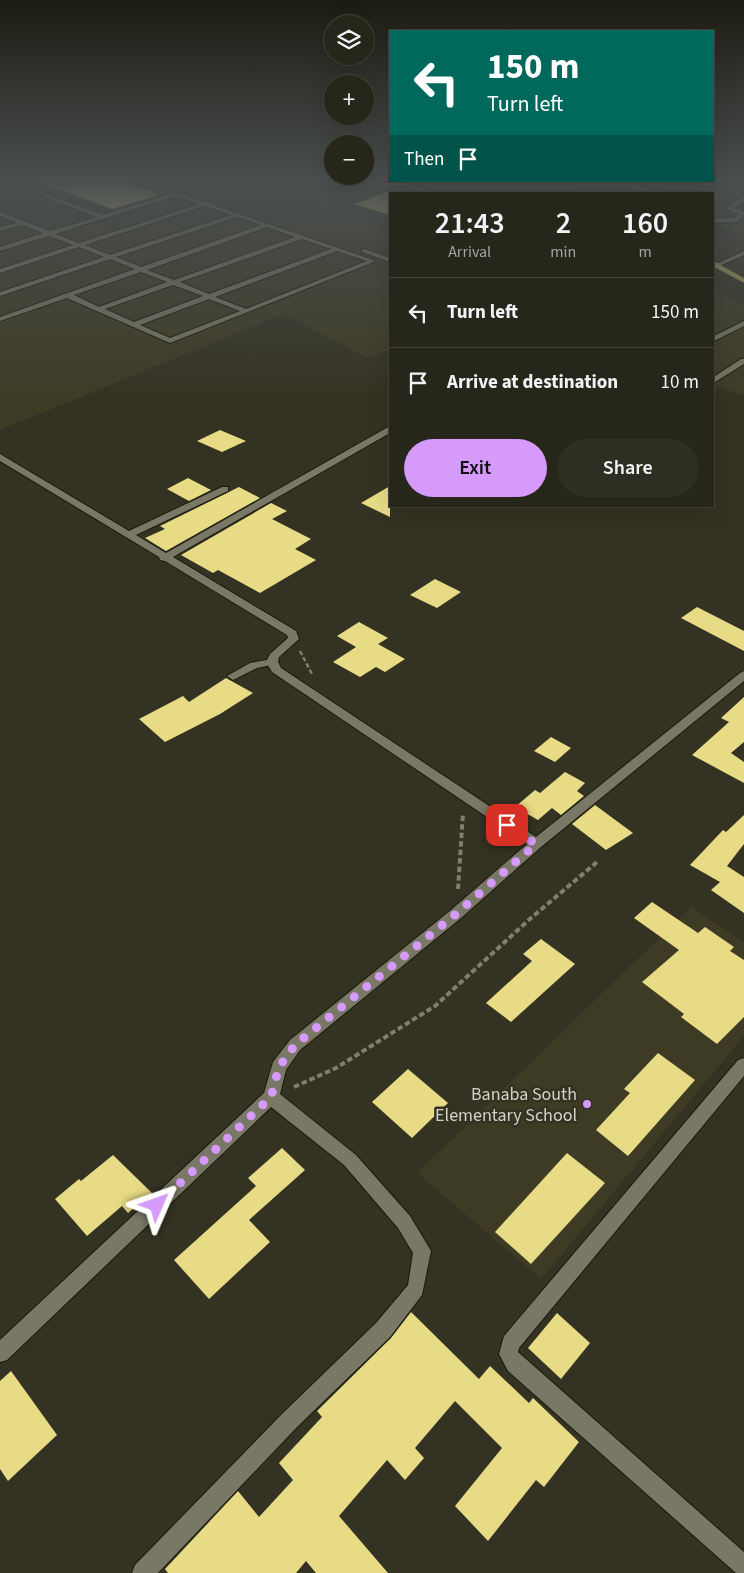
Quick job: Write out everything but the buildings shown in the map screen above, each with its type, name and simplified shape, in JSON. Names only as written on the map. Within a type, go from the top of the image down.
[{"type":"highway","points":[[715,264],[744,281]]},
{"type":"street","points":[[0,271],[53,254]]},
{"type":"street","points":[[103,254],[246,311]]},
{"type":"street","points":[[0,294],[118,254]]},
{"type":"street","points":[[0,319],[186,254]]},
{"type":"street","points":[[99,309],[253,254]]},
{"type":"street","points":[[133,325],[321,254]]},
{"type":"street","points":[[67,295],[170,341],[373,262],[351,254]]},
{"type":"street","points":[[374,254],[389,260]]},
{"type":"street","points":[[715,264],[740,254]]},
{"type":"street","points":[[714,339],[744,323]]},
{"type":"street","points":[[714,381],[744,361]]},
{"type":"street","points":[[164,558],[389,430]]},
{"type":"street","points":[[0,457],[164,558],[292,633],[294,639],[274,656],[272,662],[276,670],[536,844]]},
{"type":"street","points":[[128,535],[225,489]]},
{"type":"street","points":[[233,676],[254,666],[272,662]]},
{"type":"street","points":[[0,1354],[271,1097],[279,1067],[295,1045],[456,914],[536,844],[744,675]]},
{"type":"street","points":[[744,1065],[511,1343],[508,1354],[515,1364],[744,1566]]},
{"type":"street","points":[[143,1573],[290,1420],[384,1330],[416,1289],[422,1251],[404,1222],[350,1160],[271,1097]]},
{"type":"path","points":[[294,639],[326,704]]},
{"type":"path","points":[[456,914],[464,797]]},
{"type":"path","points":[[271,1097],[336,1068],[434,1006],[597,862]]},
{"type":"shaded area","points":[[0,254],[389,254],[389,353],[385,351],[367,358],[284,314],[0,430]]},
{"type":"shaded area","points":[[729,254],[744,254],[744,264]]},
{"type":"shaded area","points":[[714,287],[744,307],[744,396],[714,385]]},
{"type":"shaded area","name":"Banaba South Elementary School","points":[[691,907],[744,942],[744,1036],[541,1279],[417,1173]]},
{"type":"place","name":"Banaba South Elementary School","points":[[587,1104]]},
{"type":"route","points":[[157,1205],[271,1097],[279,1067],[295,1045],[456,914],[536,844],[507,825]]}]
